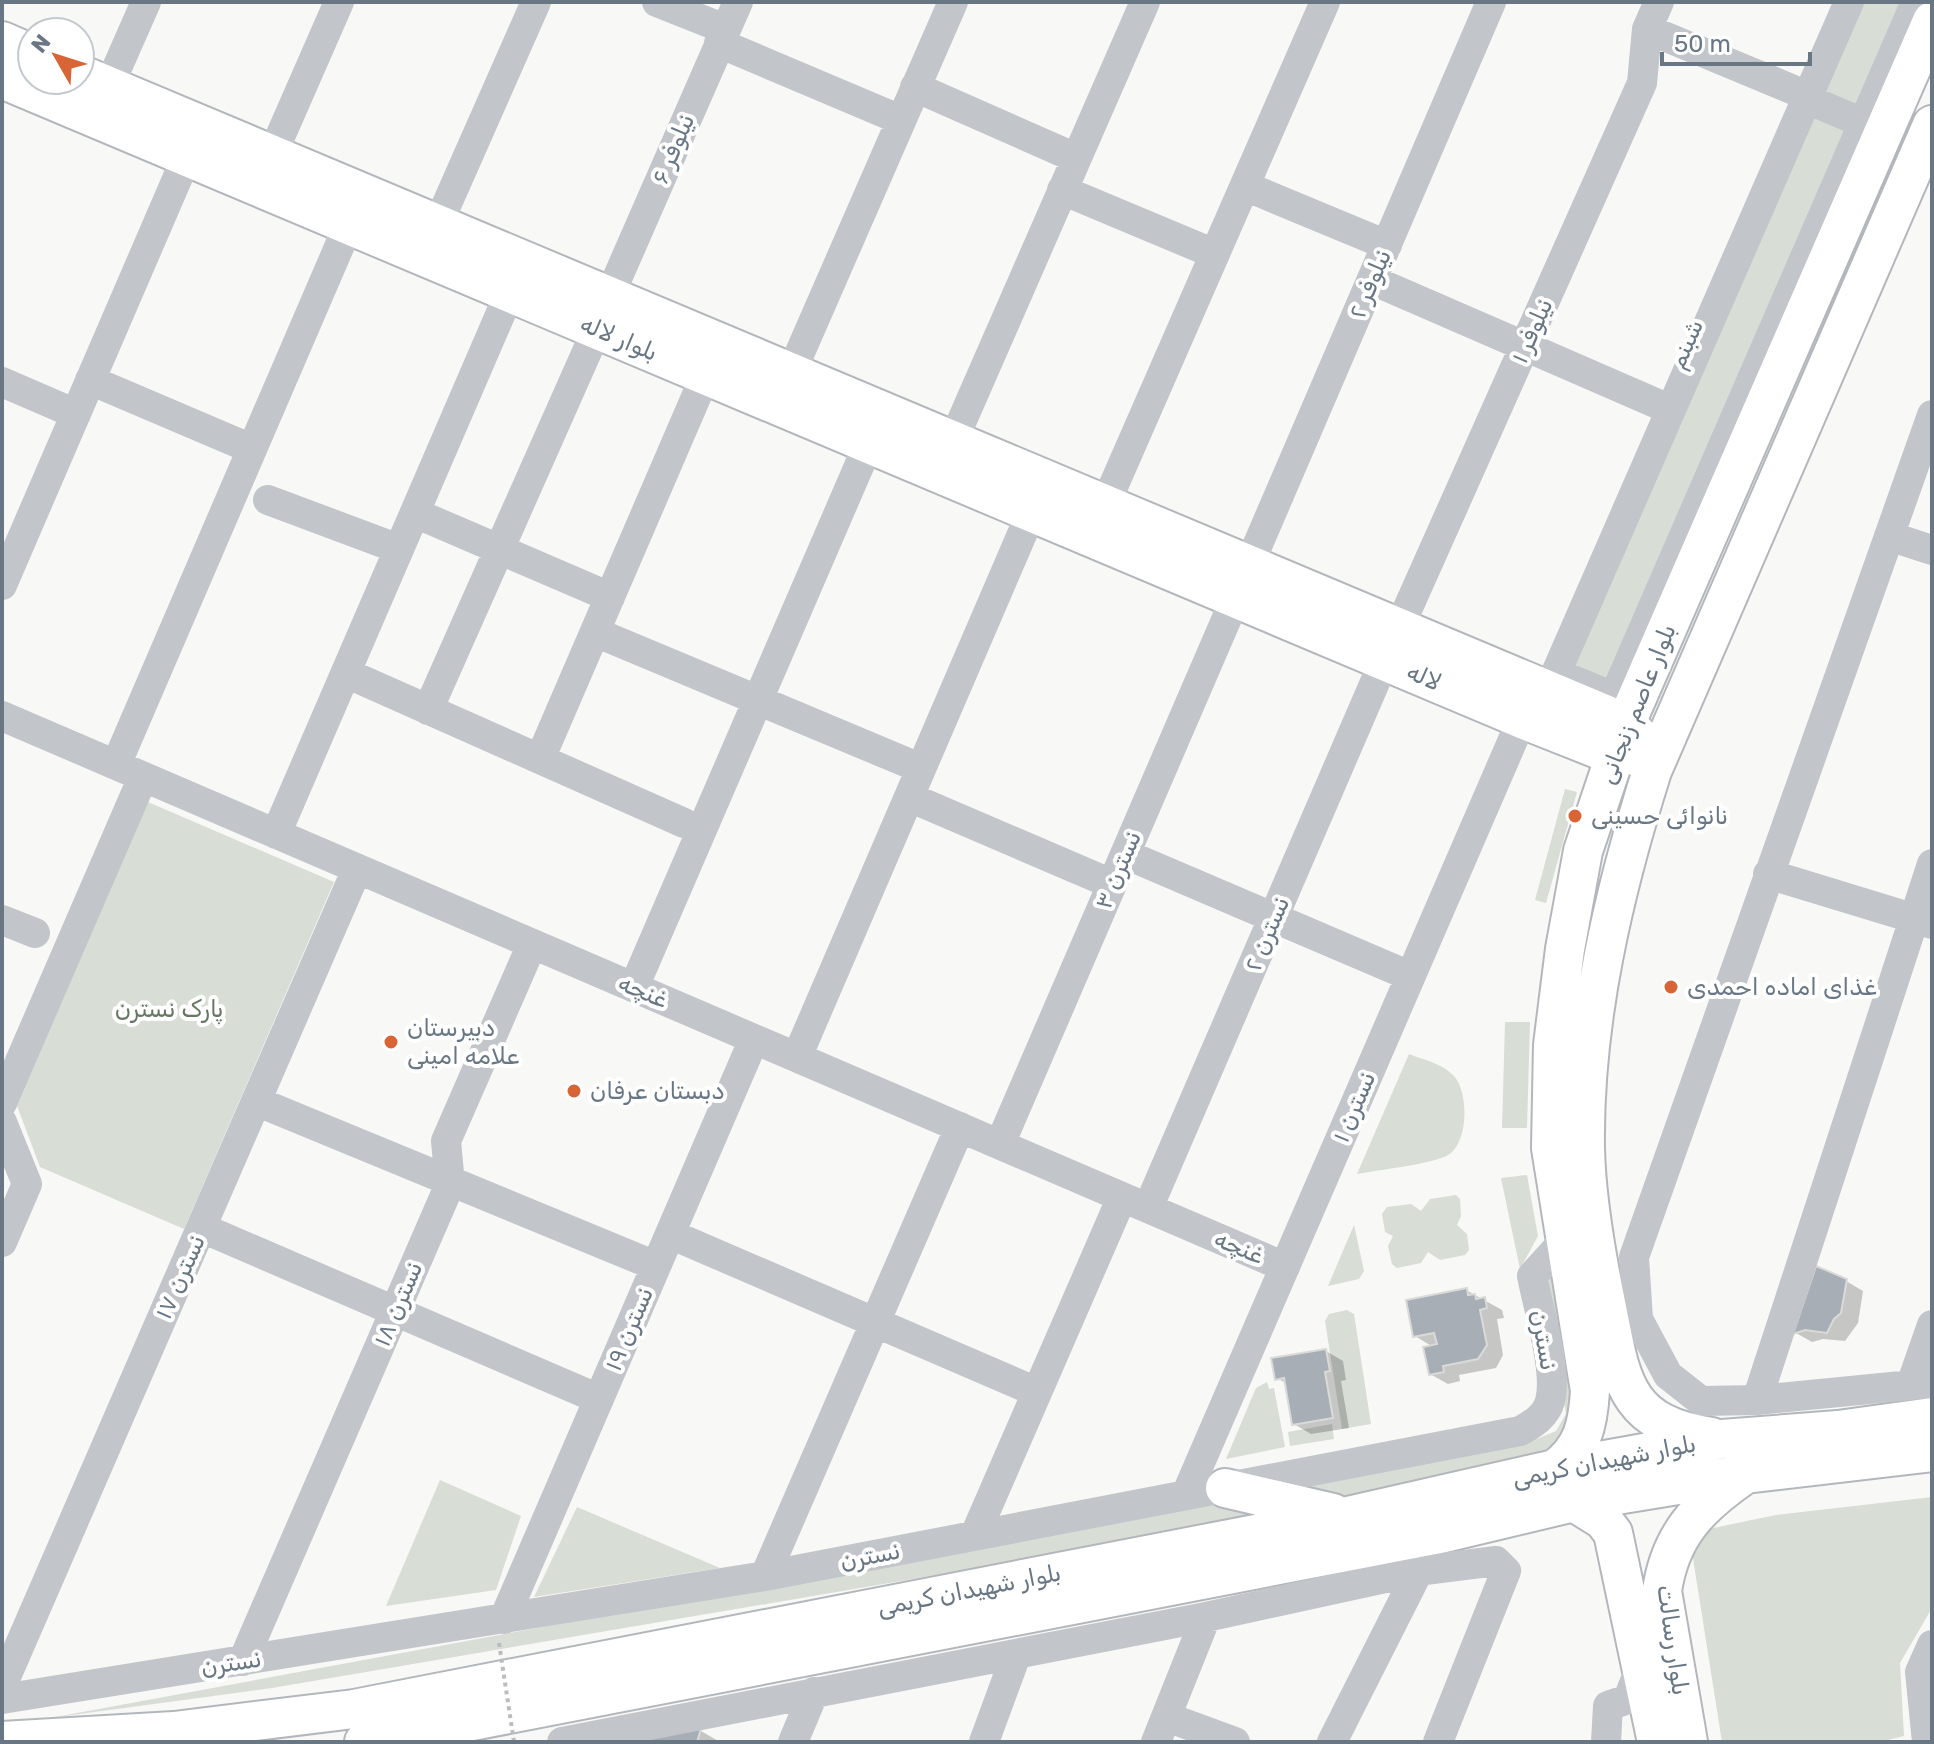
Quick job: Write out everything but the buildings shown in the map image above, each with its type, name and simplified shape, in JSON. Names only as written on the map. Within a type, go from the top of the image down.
[{"type":"main road","name":"بلوار عاصم زنجانی","points":[[1555,1469],[1571,1457],[1580,1444],[1589,1420],[1590,1391],[1563,1242],[1551,1148],[1553,1045],[1565,949],[1583,851],[1620,739],[1932,21]]},
{"type":"main road","name":"بلوار لاله","points":[[2,79],[510,292],[603,313],[791,373],[1105,505],[1242,581]]},
{"type":"main road","name":"بلوار لاله","points":[[96,81],[438,224],[603,313],[706,374],[1032,511],[1242,581]]},
{"type":"main road","name":"بلوار عاصم زنجانی","points":[[1722,1439],[1697,1435],[1661,1421],[1635,1402],[1623,1384],[1593,1240],[1585,1148],[1591,1045],[1623,861],[1658,756],[1932,125]]},
{"type":"main road","name":"لاله","points":[[1242,581],[1620,739]]},
{"type":"main road","points":[[1620,739],[1658,756]]},
{"type":"main road","name":"بلوار شهیدان کریمی","points":[[22,1740],[172,1737],[354,1709],[1348,1516],[1555,1469],[1722,1439],[1838,1430],[1932,1417]]},
{"type":"main road","name":"بلوار شهیدان کریمی","points":[[364,1742],[1444,1533],[1574,1502],[1745,1474],[1932,1452]]},
{"type":"main road","name":"بلوار رسالت","points":[[1688,1742],[1662,1591],[1665,1568],[1670,1550],[1699,1512],[1745,1474]]},
{"type":"main road","points":[[1225,1488],[1348,1516]]},
{"type":"main road","name":"بلوار رسالت","points":[[1574,1502],[1603,1520],[1613,1533],[1643,1661],[1657,1742]]},
{"type":"street","points":[[96,77],[146,2]]},
{"type":"street","points":[[272,155],[339,2]]},
{"type":"street","points":[[438,224],[536,2]]},
{"type":"street","points":[[657,2],[901,120]]},
{"type":"street","name":"نیلوفر ۶","points":[[428,710],[738,2]]},
{"type":"street","points":[[791,373],[953,2]]},
{"type":"street","points":[[953,441],[1145,2]]},
{"type":"street","points":[[1105,505],[1325,2]]},
{"type":"street","name":"نیلوفر ۲","points":[[1242,581],[1491,2]]},
{"type":"street","name":"شبنم","points":[[1529,703],[1660,405],[1802,95],[1836,2]]},
{"type":"street","points":[[1849,2],[1802,95],[1556,673],[1614,697],[1916,2]]},
{"type":"street","points":[[1653,15],[1802,95],[1863,123]]},
{"type":"street","name":"نیلوفر ۱","points":[[1392,644],[1642,83],[1653,15]]},
{"type":"street","points":[[915,87],[1076,158]]},
{"type":"street","points":[[2,585],[187,156]]},
{"type":"street","points":[[1245,186],[1387,245]]},
{"type":"street","points":[[1062,190],[1215,254]]},
{"type":"street","points":[[2,1103],[252,449],[349,224]]},
{"type":"street","points":[[1372,280],[1660,405]]},
{"type":"street","points":[[276,834],[510,292]]},
{"type":"street","points":[[540,759],[706,374]]},
{"type":"street","points":[[90,380],[252,449]]},
{"type":"street","points":[[2,382],[76,414]]},
{"type":"street","points":[[1932,415],[1634,1257],[1638,1319],[1668,1375],[1701,1401],[1757,1400],[1922,1384],[1932,1325]]},
{"type":"street","points":[[634,987],[869,443]]},
{"type":"street","points":[[268,500],[399,549]]},
{"type":"street","points":[[797,1057],[1032,511]]},
{"type":"street","points":[[415,513],[610,597]]},
{"type":"street","points":[[1889,536],[1932,550]]},
{"type":"street","name":"نسترن ۳","points":[[1000,1144],[1242,581]]},
{"type":"street","points":[[595,632],[920,768]]},
{"type":"street","name":"نسترن ۲","points":[[975,1535],[1037,1392],[1135,1202],[1274,918],[1392,644]]},
{"type":"street","points":[[346,673],[684,823]]},
{"type":"street","name":"نسترن ۱","points":[[1186,1495],[1529,703]]},
{"type":"street","name":"غنچه","points":[[4,723],[129,771],[1285,1267]]},
{"type":"street","points":[[909,797],[1112,884]]},
{"type":"street","points":[[1125,854],[1410,976]]},
{"type":"street","points":[[1757,1400],[1923,921],[1932,864]]},
{"type":"street","name":"نسترن ۱۷","points":[[2,1686],[357,869]]},
{"type":"street","points":[[1768,874],[1923,921]]},
{"type":"street","points":[[2,920],[35,933]]},
{"type":"street","name":"نسترن ۱۸","points":[[243,1661],[450,1184],[446,1141],[532,944]]},
{"type":"street","name":"نسترن ۱۹","points":[[502,1631],[754,1039]]},
{"type":"street","points":[[256,1101],[450,1184],[656,1266]]},
{"type":"street","points":[[765,1576],[960,1127]]},
{"type":"street","points":[[2,1242],[27,1184],[7,1134]]},
{"type":"street","points":[[202,1228],[599,1399]]},
{"type":"street","points":[[670,1234],[1037,1392]]},
{"type":"street","name":"نسترن","points":[[2,1699],[243,1661],[502,1631],[765,1576],[1520,1431],[1539,1421],[1550,1403],[1552,1381],[1532,1276],[1563,1242]]},
{"type":"street","points":[[1332,1742],[1417,1571],[1444,1533]]},
{"type":"street","points":[[562,1742],[1206,1617],[1417,1571],[1496,1561],[1506,1571],[1438,1742]]},
{"type":"street","points":[[1206,1617],[1162,1730],[1235,1742]]},
{"type":"street","points":[[1927,1742],[1920,1672],[1932,1645]]},
{"type":"street","points":[[984,1742],[1016,1655]]},
{"type":"street","points":[[1606,1742],[1608,1706],[1628,1699],[1643,1661]]},
{"type":"street","points":[[793,1742],[814,1692]]},
{"type":"path","points":[[502,1631],[514,1742]]},
{"type":"green space","points":[[1854,2],[1905,2],[1607,685],[1565,667]]},
{"type":"green space","points":[[1565,789],[1577,792],[1546,903],[1535,900]]},
{"type":"green space","name":"پارک نسترن","points":[[148,802],[334,882],[184,1229],[40,1167],[17,1106]]},
{"type":"green space","points":[[1505,1022],[1530,1022],[1527,1128],[1502,1128]]},
{"type":"green space","points":[[1409,1054],[1443,1068],[1458,1082],[1464,1104],[1460,1140],[1455,1149],[1441,1158],[1357,1174]]},
{"type":"green space","points":[[1527,1175],[1538,1236],[1520,1269],[1501,1178]]},
{"type":"green space","points":[[1456,1195],[1460,1199],[1461,1216],[1457,1225],[1467,1234],[1469,1250],[1465,1255],[1440,1260],[1428,1252],[1421,1263],[1397,1268],[1392,1264],[1388,1246],[1393,1236],[1385,1232],[1382,1214],[1387,1207],[1411,1204],[1421,1211],[1430,1199]]},
{"type":"green space","points":[[1354,1225],[1364,1271],[1359,1279],[1328,1286]]},
{"type":"green space","points":[[1551,1273],[1576,1394],[1575,1414],[1557,1449],[1343,1504],[1291,1487],[1539,1438],[1556,1431],[1566,1414],[1543,1276]]},
{"type":"green space","points":[[1347,1310],[1354,1314],[1371,1424],[1342,1429],[1325,1321],[1329,1314]]},
{"type":"green space","points":[[1267,1382],[1269,1389],[1274,1388],[1285,1447],[1226,1459],[1256,1388]]},
{"type":"green space","points":[[1332,1424],[1334,1439],[1290,1446],[1288,1432]]},
{"type":"green space","points":[[440,1480],[521,1516],[496,1590],[386,1606]]},
{"type":"green space","points":[[1932,1497],[1932,1608],[1900,1663],[1904,1736],[1880,1742],[1722,1742],[1689,1533],[1776,1515]]},
{"type":"green space","points":[[1234,1499],[1295,1514],[272,1688],[50,1718]]},
{"type":"green space","points":[[577,1507],[720,1568],[534,1597]]},
{"type":"place","name":"نانوائی حسینی","points":[[1575,816]]},
{"type":"place","name":"غذای اماده احمدی","points":[[1671,987]]},
{"type":"place","name":"دبیرستان علامه امینی","points":[[391,1042]]},
{"type":"place","name":"دبستان عرفان","points":[[574,1091]]}]
